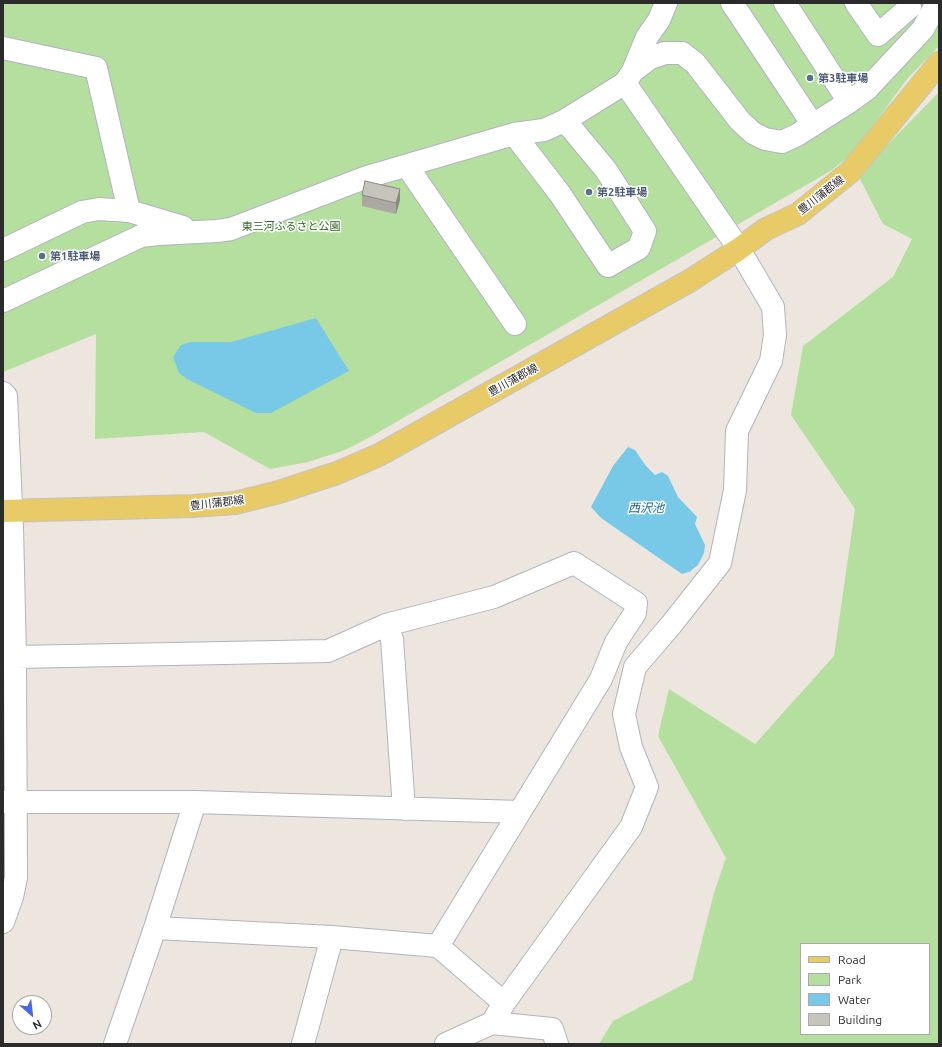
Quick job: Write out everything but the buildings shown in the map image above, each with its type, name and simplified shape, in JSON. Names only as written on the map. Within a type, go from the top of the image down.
[{"type":"main road","name":"豊川蒲郡線","points":[[7,511],[194,506],[235,502],[279,492],[337,473],[379,455],[691,280],[766,230],[798,214],[850,172],[939,62]]},
{"type":"street","points":[[629,77],[647,37],[659,20],[666,3]]},
{"type":"street","points":[[732,3],[813,124]]},
{"type":"street","points":[[785,3],[849,102]]},
{"type":"street","points":[[856,3],[878,36],[909,5],[923,29]]},
{"type":"street","points":[[3,301],[141,236],[231,229],[367,177],[514,134],[544,130],[564,121],[629,77],[650,58],[666,53],[682,54],[696,63],[740,120],[753,133],[765,139],[782,142],[797,135],[849,102],[866,89],[923,29],[937,3]]},
{"type":"street","points":[[3,48],[96,68],[129,211]]},
{"type":"street","points":[[492,1023],[504,1003],[631,827],[647,787],[631,747],[624,714],[635,667],[671,626],[720,563],[734,490],[736,431],[770,362],[775,335],[773,307],[739,249],[629,77]]},
{"type":"street","points":[[514,134],[560,194],[608,266],[639,248],[645,231],[606,170],[572,128],[564,121]]},
{"type":"street","points":[[407,166],[515,324]]},
{"type":"street","points":[[3,250],[82,212],[99,209],[129,211],[196,231]]},
{"type":"street","points":[[3,393],[6,396],[9,802],[16,878],[12,897],[3,922]]},
{"type":"street","points":[[9,657],[328,651],[386,625],[494,597],[574,563],[636,603],[636,613],[616,642],[601,679],[438,946]]},
{"type":"street","points":[[386,625],[392,639],[404,809]]},
{"type":"street","points":[[9,802],[195,802],[520,812]]},
{"type":"street","points":[[115,1044],[155,928],[195,802]]},
{"type":"street","points":[[155,928],[332,937],[438,946],[504,1003]]},
{"type":"street","points":[[303,1044],[332,937]]},
{"type":"street","points":[[446,1044],[492,1023],[552,1029],[557,1044]]},
{"type":"green space","name":"東三河ふるさと公園","points":[[3,3],[939,3],[939,46],[907,79],[853,153],[832,170],[372,436],[345,450],[308,462],[270,469],[204,432],[95,439],[96,334],[3,372]]},
{"type":"green space","points":[[939,92],[939,1044],[599,1044],[613,1021],[692,980],[714,893],[726,858],[658,736],[669,689],[755,744],[834,656],[855,509],[791,415],[803,346],[893,277],[912,239],[883,224],[858,175]]},
{"type":"green space","points":[[3,811],[10,816],[3,907]]},
{"type":"water","points":[[316,318],[349,371],[271,413],[256,413],[187,379],[179,373],[173,357],[181,345],[191,342],[231,342]]},
{"type":"water","name":"西沢池","points":[[628,447],[635,450],[646,466],[655,475],[662,472],[668,476],[678,497],[697,517],[695,524],[705,545],[704,553],[698,565],[689,572],[682,574],[601,518],[591,507],[613,466]]},
{"type":"place","name":"第3駐車場","points":[[810,78]]},
{"type":"place","name":"第2駐車場","points":[[589,192]]},
{"type":"place","name":"第1駐車場","points":[[42,256]]}]
